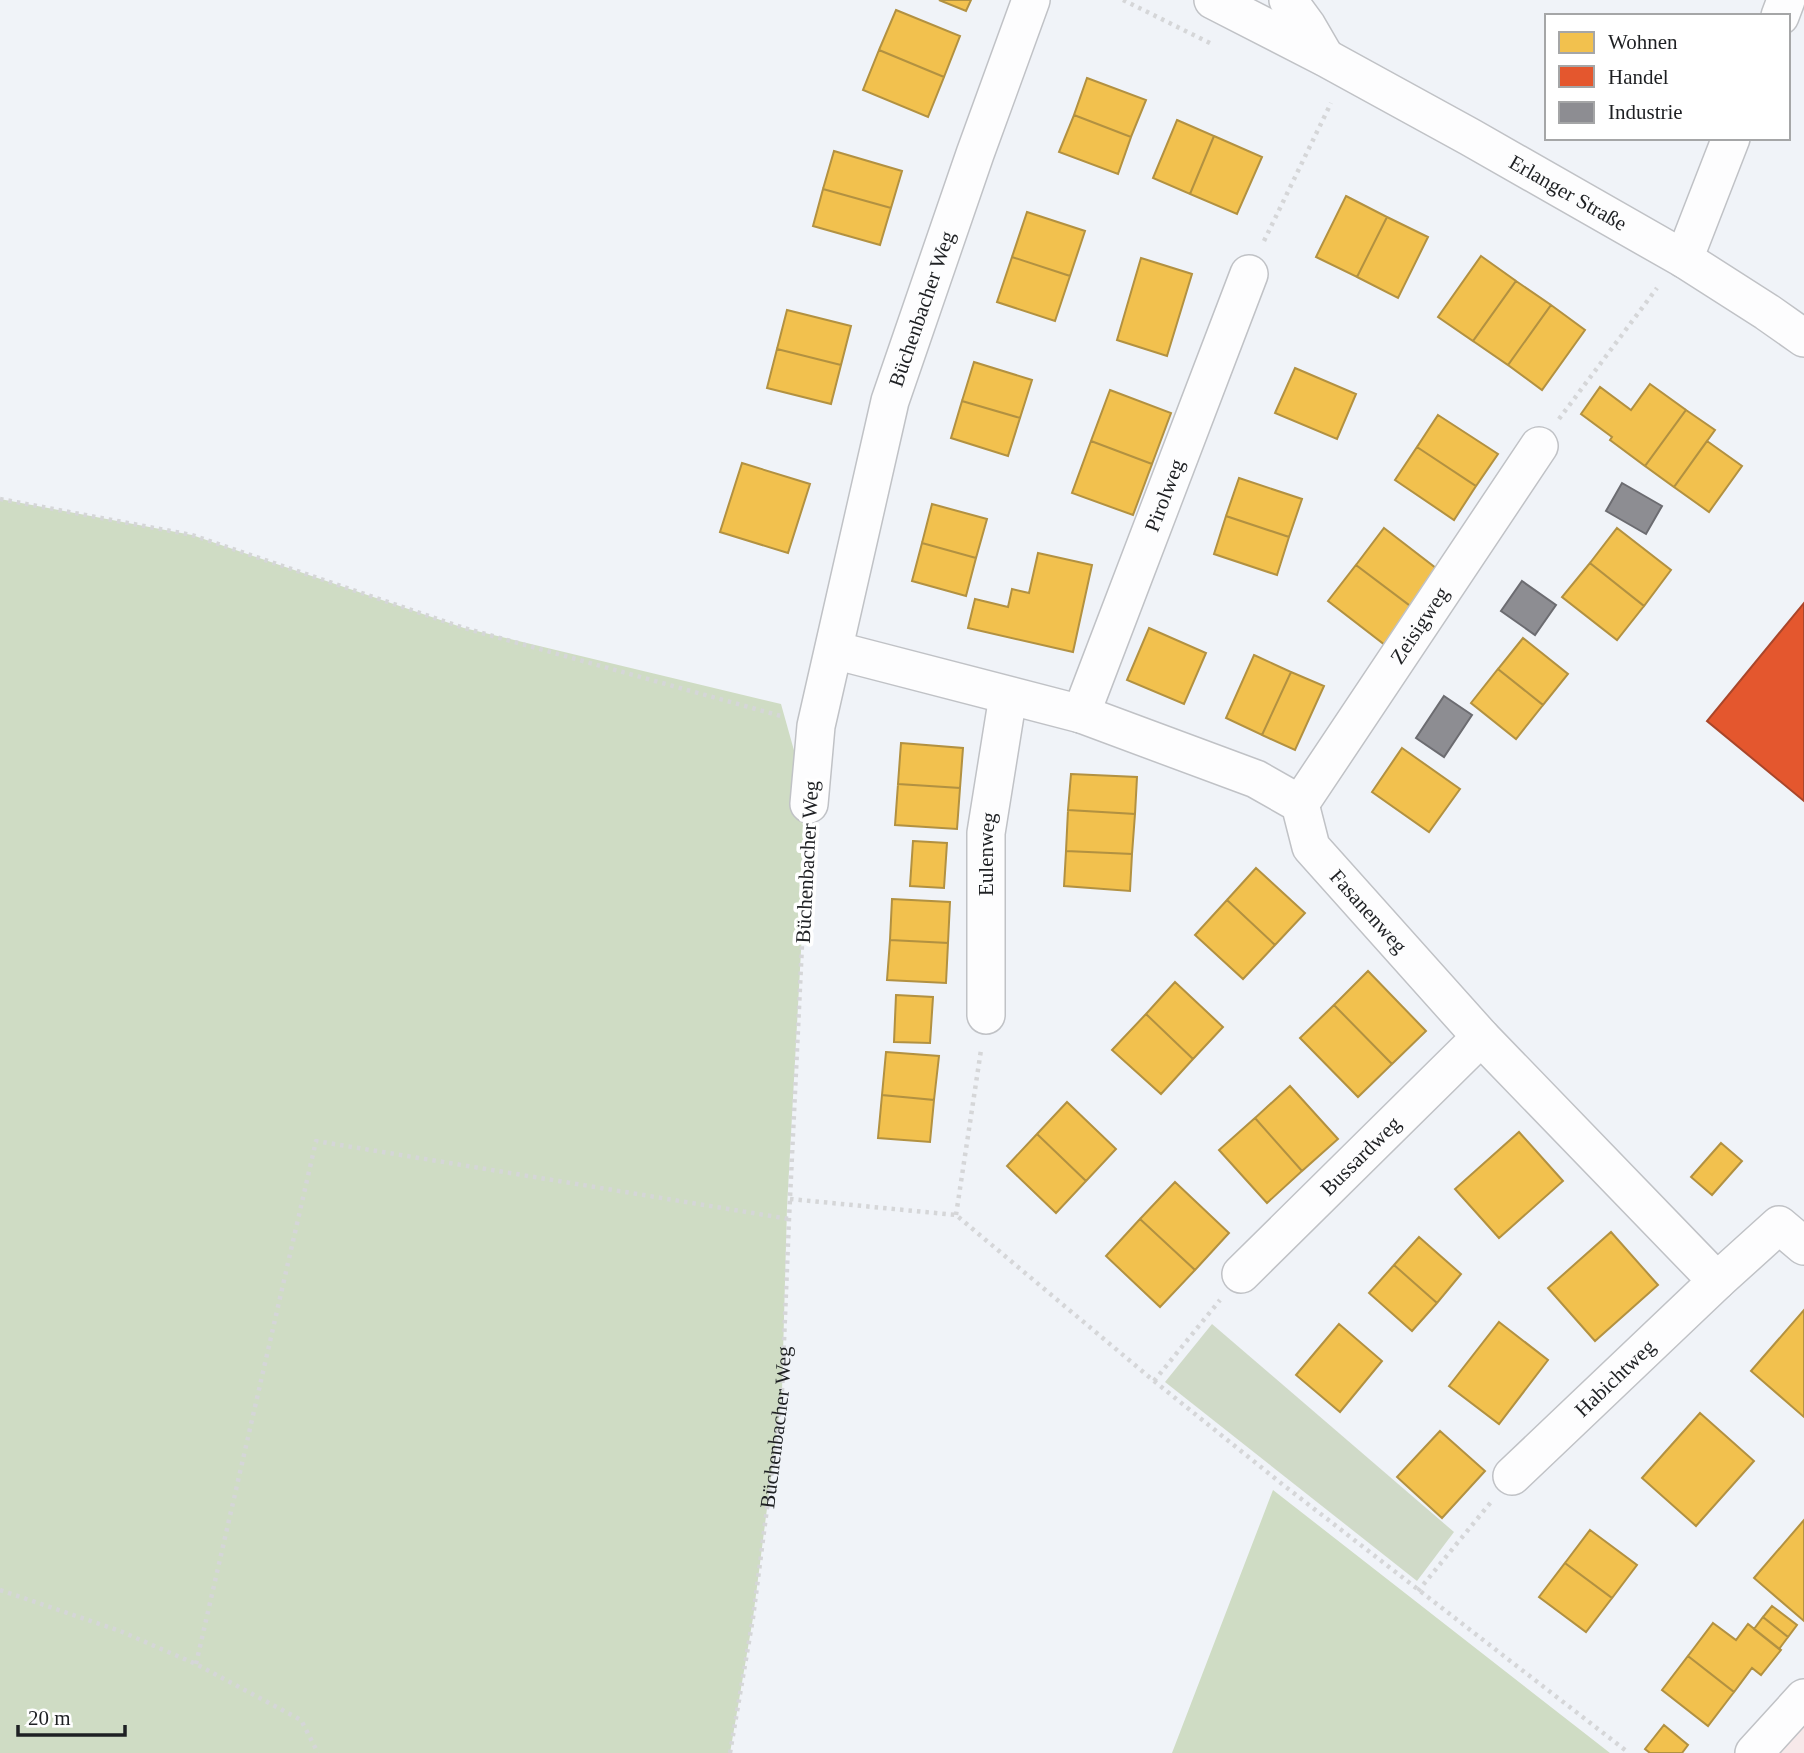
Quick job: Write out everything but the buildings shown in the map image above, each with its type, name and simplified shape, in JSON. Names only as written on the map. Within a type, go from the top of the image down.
[{"type":"street","name":"Büchenbacher Weg","points":[[809,804],[816,726],[890,401],[970,167],[1031,0]]},
{"type":"street","name":"Erlanger Straße","points":[[1213,0],[1469,136],[1684,259],[1804,338]]},
{"type":"street","points":[[1287,0],[1326,58]]},
{"type":"street","points":[[1684,259],[1730,140]]},
{"type":"street","name":"Pirolweg","points":[[1081,715],[1249,274]]},
{"type":"street","name":"Zeisigweg","points":[[1300,804],[1539,446]]},
{"type":"street","points":[[834,650],[1081,715],[1256,779],[1300,804]]},
{"type":"street","name":"Eulenweg","points":[[986,1015],[986,833],[1008,696]]},
{"type":"street","name":"Fasanenweg","points":[[1300,804],[1311,847],[1481,1037],[1717,1281]]},
{"type":"street","name":"Bussardweg","points":[[1241,1274],[1481,1037]]},
{"type":"street","points":[[1717,1281],[1779,1225],[1804,1246]]},
{"type":"street","name":"Habichtweg","points":[[1512,1476],[1717,1281]]},
{"type":"street","points":[[1754,1753],[1804,1698]]},
{"type":"path","points":[[1123,0],[1221,48]]},
{"type":"path","points":[[1249,274],[1331,103],[1342,109]]},
{"type":"path","points":[[1539,446],[1657,288],[1646,281]]},
{"type":"path","points":[[0,499],[192,535],[464,628],[816,726]]},
{"type":"path","name":"Büchenbacher Weg","points":[[730,1753],[753,1618],[782,1391],[809,804]]},
{"type":"path","points":[[956,1215],[986,1015]]},
{"type":"path","points":[[196,1664],[316,1141],[789,1219]]},
{"type":"path","points":[[790,1199],[956,1215],[1282,1484],[1629,1753]]},
{"type":"path","points":[[1154,1381],[1241,1274]]},
{"type":"path","points":[[1418,1591],[1512,1476]]},
{"type":"path","points":[[0,1590],[120,1630],[196,1664],[301,1720],[318,1753]]},
{"type":"shaded area","points":[[1804,1719],[1804,1753],[1772,1753]]},
{"type":"green space","points":[[0,499],[192,535],[464,628],[781,704],[809,804],[787,1208],[782,1391],[753,1618],[730,1753],[0,1753]]},
{"type":"green space","points":[[1212,1324],[1454,1532],[1417,1581],[1165,1382]]},
{"type":"green space","points":[[1273,1490],[1610,1753],[1172,1753]]}]
